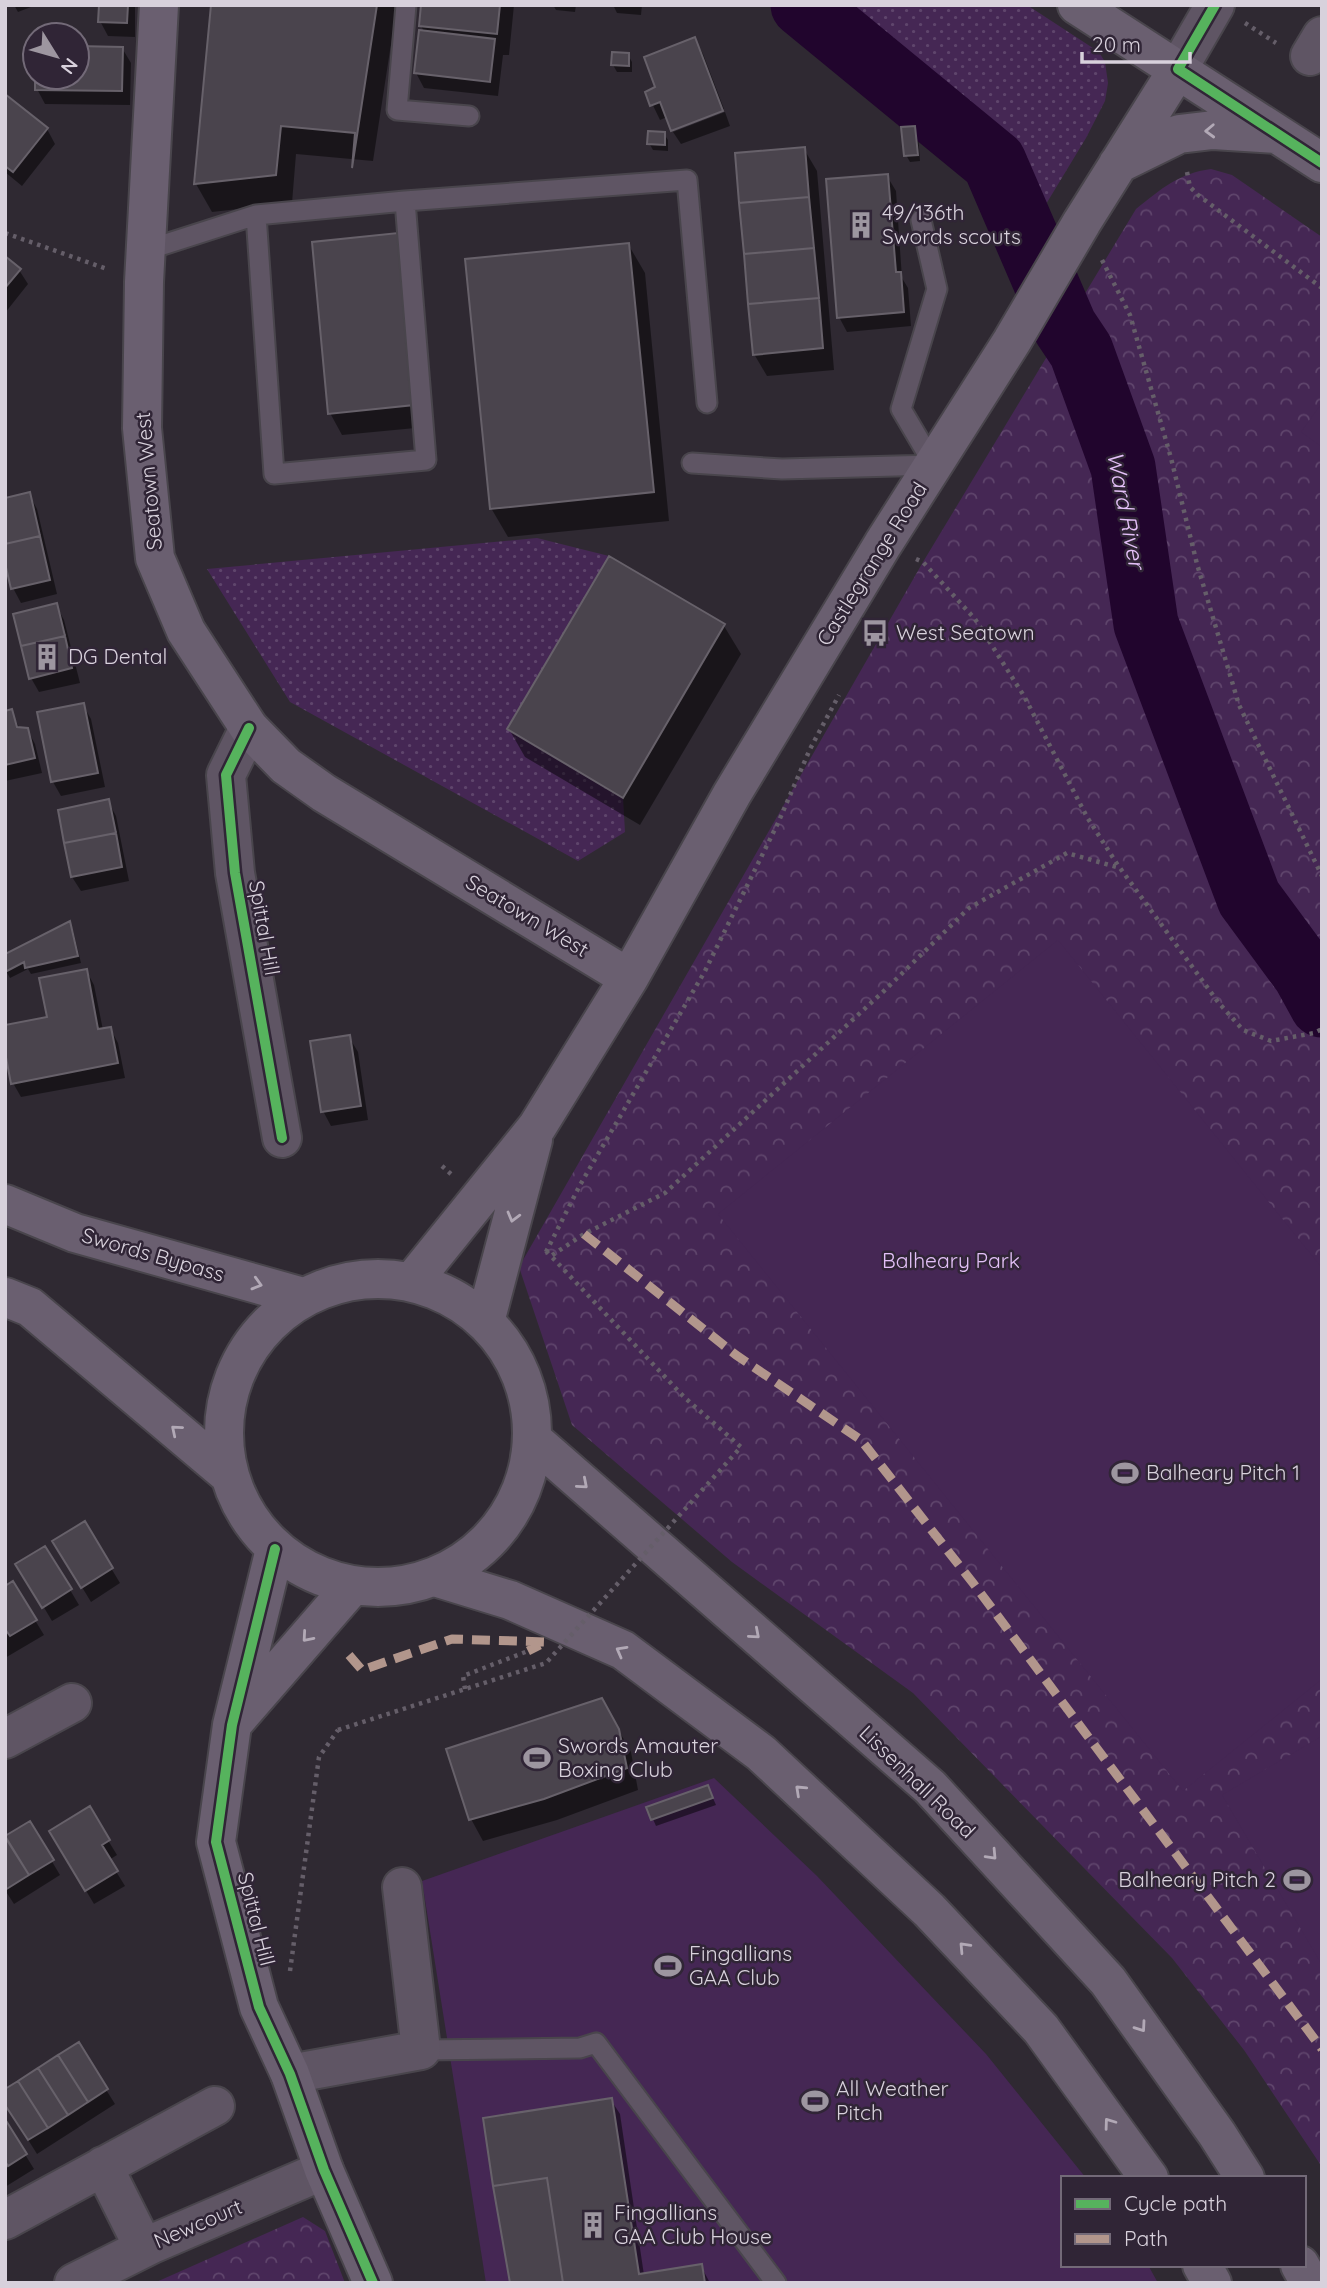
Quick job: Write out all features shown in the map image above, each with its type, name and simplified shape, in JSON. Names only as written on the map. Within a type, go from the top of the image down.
[{"type":"main road","name":"Seatown West","points":[[159,5],[146,266],[142,428],[155,558],[186,631],[249,729],[286,766],[324,793],[629,978]]},
{"type":"main road","points":[[1077,5],[1322,163]]},
{"type":"main road","name":"Castlegrange Road","points":[[412,1282],[537,1127],[629,978],[732,794],[883,544],[1012,341],[1178,69]]},
{"type":"main road","points":[[1118,164],[1179,134],[1213,130],[1279,134]]},
{"type":"main road","name":"Castlegrange Road","points":[[485,1322],[537,1127]]},
{"type":"main road","name":"Swords Bypass","points":[[5,1204],[75,1233],[303,1297]]},
{"type":"main road","points":[[375,1278],[412,1282],[451,1297],[485,1322],[512,1355],[528,1396],[532,1439],[524,1482],[504,1522],[473,1554],[435,1577],[394,1587],[352,1586],[324,1578],[275,1549],[246,1515],[228,1474],[223,1422],[235,1373],[263,1329],[303,1297],[338,1283],[375,1278]]},
{"type":"main road","points":[[5,1297],[30,1307],[228,1474]]},
{"type":"main road","name":"Lissenhall Road","points":[[532,1439],[930,1787],[1108,1981],[1244,2176]]},
{"type":"main road","name":"Spittal Hill","points":[[275,1549],[232,1725],[216,1842],[259,2007],[290,2074],[324,2170],[373,2283]]},
{"type":"main road","points":[[435,1577],[510,1600],[623,1650],[761,1753],[929,1910],[1041,2029],[1148,2176]]},
{"type":"main road","points":[[232,1725],[352,1586]]},
{"type":"main road","points":[[1203,2267],[1212,2283]]},
{"type":"main road","points":[[1301,2267],[1310,2283]]},
{"type":"street","name":"Castlegrange Road","points":[[1178,69],[1231,9]]},
{"type":"street","name":"Spittal Hill","points":[[249,729],[226,775],[227,788],[234,873],[282,1138]]},
{"type":"street","points":[[5,1739],[72,1703]]},
{"type":"street","points":[[290,2074],[421,2050],[402,1887]]},
{"type":"street","points":[[5,2220],[215,2106]]},
{"type":"street","points":[[103,2166],[144,2248]]},
{"type":"street","name":"Newcourt","points":[[74,2283],[144,2248],[324,2170]]},
{"type":"lane","points":[[406,5],[397,110],[469,116]]},
{"type":"lane","points":[[146,266],[256,215],[687,180],[707,403]]},
{"type":"lane","points":[[256,215],[274,474],[426,460],[405,201]]},
{"type":"lane","points":[[692,463],[782,469],[934,465],[901,409],[937,289],[921,220]]},
{"type":"lane","points":[[421,2050],[580,2048],[596,2043],[776,2283]]},
{"type":"path","points":[[1231,9],[1242,21],[1307,62],[1316,46]]},
{"type":"path","points":[[1179,134],[1190,187],[1322,288]]},
{"type":"path","points":[[5,233],[146,266]]},
{"type":"path","points":[[1094,267],[1100,257],[1130,315],[1171,458],[1197,564],[1239,705],[1322,876]]},
{"type":"path","points":[[883,544],[923,562],[975,619],[1024,695],[1087,817],[1120,868],[1218,1002],[1243,1030],[1271,1041],[1322,1029]]},
{"type":"path","points":[[911,571],[922,551]]},
{"type":"path","points":[[548,1254],[580,1185],[705,971],[778,823],[810,749],[840,694]]},
{"type":"path","points":[[548,1254],[665,1193],[885,990],[969,908],[1067,853],[1120,868]]},
{"type":"path","points":[[259,2007],[288,1982],[318,1757],[338,1730],[545,1662],[741,1447],[684,1397],[548,1254]]},
{"type":"path","points":[[465,1689],[463,1676],[528,1651]]},
{"type":"green space","points":[[779,5],[1027,5],[1099,52],[1105,62],[1108,83],[1105,101],[1086,138],[1011,262],[981,169],[927,120],[898,125],[831,51]]},
{"type":"green space","name":"Balheary Park","points":[[1211,169],[1232,175],[1322,237],[1322,2167],[1244,2050],[1172,1958],[913,1693],[732,1562],[572,1425],[519,1267],[923,562],[1136,209],[1180,178]]},
{"type":"green space","points":[[1322,403],[1322,447],[1301,432]]},
{"type":"green space","points":[[537,538],[609,556],[507,729],[623,798],[625,832],[578,861],[290,702],[207,569]]},
{"type":"green space","name":"Balheary Pitch 1","points":[[1058,940],[1322,1268],[1322,1679],[1183,1791],[718,1214]]},
{"type":"green space","name":"Balheary Pitch 2","points":[[1322,1736],[1322,1965],[1222,1795]]},
{"type":"green space","name":"Fingallians GAA Club","points":[[714,1778],[817,1876],[986,2054],[1084,2176],[1061,2176],[1061,2267],[1149,2267],[1158,2283],[486,2283],[422,1881]]},
{"type":"green space","points":[[303,2217],[325,2231],[345,2283],[154,2283]]},
{"type":"building","points":[[99,5],[128,5],[127,23],[98,22]]},
{"type":"building","points":[[211,5],[377,5],[352,168],[355,133],[281,126],[276,175],[194,184]]},
{"type":"building","points":[[421,5],[500,5],[497,34],[419,26]]},
{"type":"building","points":[[419,30],[495,39],[490,82],[414,73]]},
{"type":"building","points":[[695,37],[723,111],[671,131],[660,102],[650,106],[645,92],[655,87],[644,57]]},
{"type":"building","points":[[91,46],[123,47],[122,91],[91,91]]},
{"type":"building","points":[[612,52],[629,53],[629,66],[611,65]]},
{"type":"building","points":[[5,94],[48,128],[13,172],[5,166]]},
{"type":"building","points":[[915,126],[918,155],[904,156],[901,127]]},
{"type":"building","points":[[648,131],[665,132],[665,145],[647,144]]},
{"type":"building","points":[[805,147],[809,197],[739,203],[735,153]]},
{"type":"building","name":"49/136th Swords scouts","points":[[888,174],[896,272],[901,272],[904,312],[837,318],[826,179]]},
{"type":"building","points":[[809,197],[814,248],[744,254],[739,203]]},
{"type":"building","points":[[398,233],[414,405],[328,414],[312,242]]},
{"type":"building","points":[[629,243],[654,492],[490,509],[465,259]]},
{"type":"building","points":[[814,248],[819,298],[748,304],[744,254]]},
{"type":"building","points":[[5,256],[21,269],[5,288]]},
{"type":"building","points":[[819,298],[823,348],[753,355],[748,304]]},
{"type":"building","points":[[30,492],[40,536],[5,544],[5,498]]},
{"type":"building","points":[[40,536],[50,580],[11,589],[5,563],[5,544]]},
{"type":"building","points":[[609,556],[725,624],[623,798],[507,729]]},
{"type":"building","points":[[57,603],[65,636],[21,646],[13,614]]},
{"type":"building","name":"DG Dental","points":[[65,636],[72,668],[29,679],[21,646]]},
{"type":"building","points":[[84,703],[98,773],[51,782],[37,712]]},
{"type":"building","points":[[12,709],[17,727],[28,728],[35,758],[5,765],[5,711]]},
{"type":"building","points":[[109,799],[116,833],[64,843],[58,810]]},
{"type":"building","points":[[116,833],[122,867],[71,877],[64,843]]},
{"type":"building","points":[[70,921],[78,956],[25,968],[24,962],[5,972],[5,954]]},
{"type":"building","points":[[87,969],[98,1029],[111,1027],[118,1063],[11,1084],[5,1052],[5,1025],[47,1017],[39,978]]},
{"type":"building","points":[[350,1035],[361,1106],[321,1112],[310,1041]]},
{"type":"building","points":[[85,1521],[113,1568],[81,1588],[52,1541]]},
{"type":"building","points":[[45,1546],[72,1589],[42,1608],[15,1564]]},
{"type":"building","points":[[13,1581],[37,1620],[10,1636],[5,1629],[5,1586]]},
{"type":"building","name":"Swords Amauter Boxing Club","points":[[602,1698],[619,1729],[627,1768],[544,1799],[469,1820],[446,1749]]},
{"type":"building","points":[[708,1785],[713,1798],[651,1820],[646,1807]]},
{"type":"building","points":[[90,1806],[110,1840],[102,1845],[118,1871],[85,1891],[49,1831]]},
{"type":"building","points":[[30,1821],[54,1860],[29,1875],[5,1836]]},
{"type":"building","points":[[5,1837],[29,1875],[5,1890]]},
{"type":"building","points":[[79,2042],[108,2089],[88,2102],[58,2055]]},
{"type":"building","points":[[58,2055],[88,2102],[68,2115],[38,2068]]},
{"type":"building","points":[[38,2068],[68,2115],[48,2128],[18,2081]]},
{"type":"building","points":[[18,2081],[48,2128],[28,2140],[5,2105],[5,2089]]},
{"type":"building","name":"Fingallians GAA Club House","points":[[612,2098],[639,2274],[702,2264],[705,2283],[563,2283],[547,2178],[493,2186],[483,2118]]},
{"type":"building","points":[[5,2119],[27,2154],[8,2166],[5,2161]]},
{"type":"building","points":[[547,2178],[563,2283],[510,2283],[493,2186]]},
{"type":"waterway","name":"Ward River","points":[[803,5],[994,162],[1065,327],[1081,351],[1123,467],[1146,624],[1249,898],[1305,974],[1322,1005]]},
{"type":"marked path","points":[[584,1234],[736,1355],[861,1440],[973,1583],[1322,2049]]},
{"type":"marked path","points":[[349,1655],[362,1670],[452,1639],[546,1642],[528,1651]]},
{"type":"cycle path","points":[[1215,5],[1178,69],[1322,163]]},
{"type":"cycle path","points":[[249,728],[226,775],[235,873],[282,1138]]},
{"type":"cycle path","points":[[275,1549],[232,1725],[216,1842],[259,2007],[290,2074],[324,2170],[373,2283]]},
{"type":"place","name":"49/136th Swords scouts","points":[[861,225]]},
{"type":"place","name":"West Seatown","points":[[875,633]]},
{"type":"place","name":"DG Dental","points":[[47,657]]},
{"type":"place","name":"Balheary Pitch 1","points":[[1125,1473]]},
{"type":"place","name":"Swords Amauter Boxing Club","points":[[537,1758]]},
{"type":"place","name":"Balheary Pitch 2","points":[[1297,1880]]},
{"type":"place","name":"Fingallians GAA Club","points":[[668,1966]]},
{"type":"place","name":"All Weather Pitch","points":[[815,2101]]},
{"type":"place","name":"Fingallians GAA Club House","points":[[593,2225]]}]
